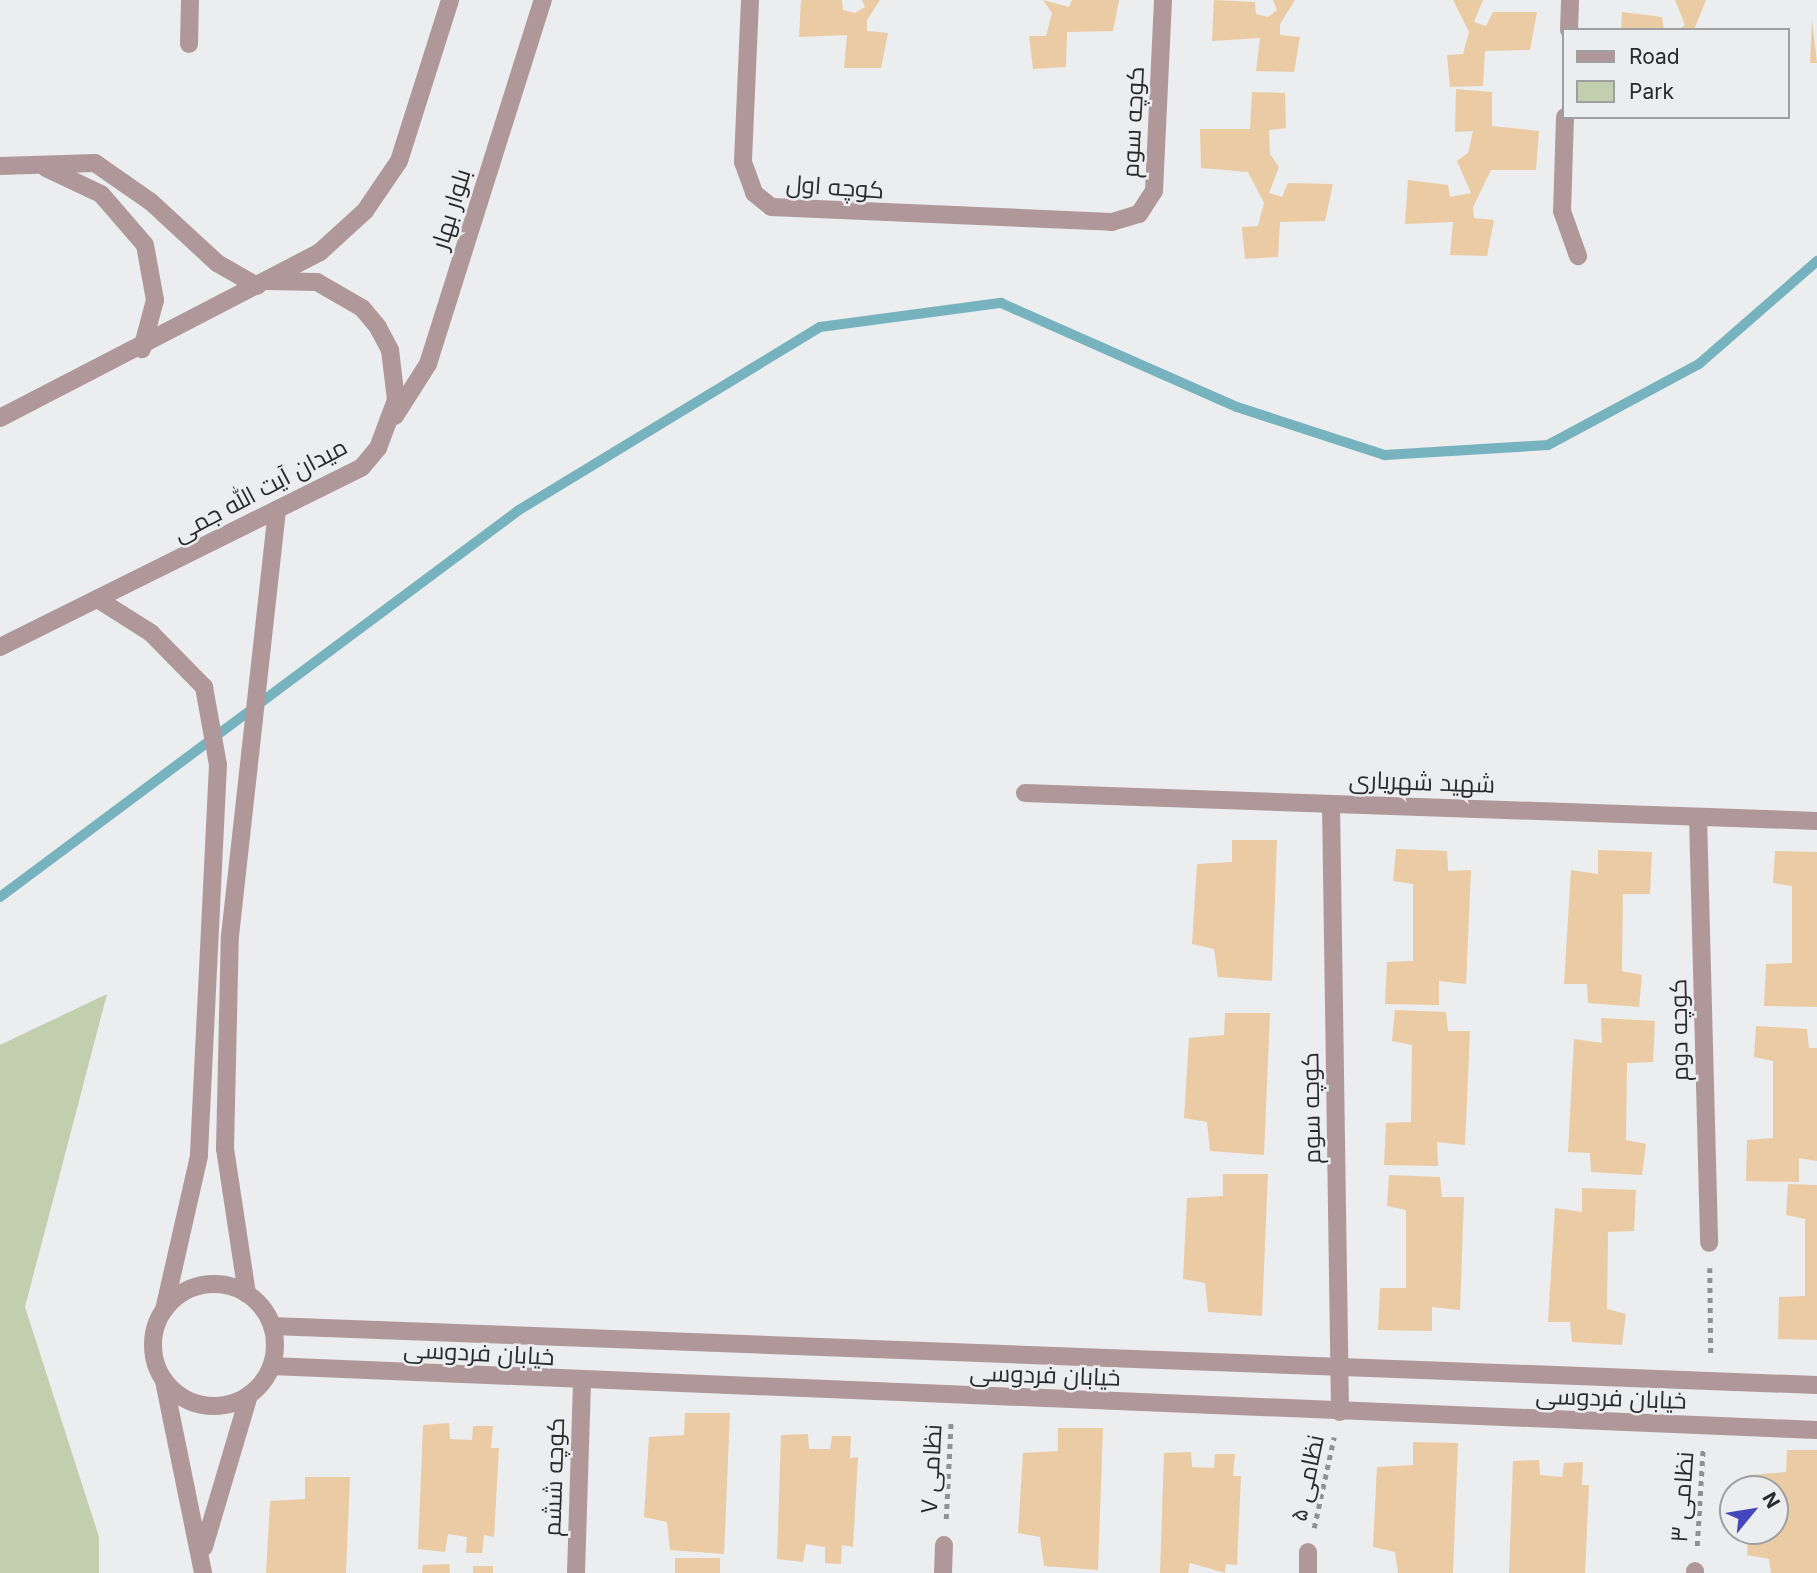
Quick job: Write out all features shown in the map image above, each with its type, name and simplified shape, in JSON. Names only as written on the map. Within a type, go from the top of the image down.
[{"type":"street","points":[[189,44],[190,0]]},
{"type":"street","points":[[0,418],[142,349],[320,252],[365,211],[399,161],[450,0]]},
{"type":"street","name":"بلوار بهار","points":[[390,425],[428,364],[543,0]]},
{"type":"street","name":"کوچه اول","points":[[750,0],[743,162],[754,193],[771,207],[1112,222]]},
{"type":"street","name":"کوچه سوم","points":[[1112,222],[1139,214],[1154,191],[1163,0]]},
{"type":"street","points":[[1569,28],[1570,0]]},
{"type":"street","points":[[1565,119],[1562,211],[1578,256]]},
{"type":"street","points":[[0,166],[46,168],[95,163],[151,202],[217,263],[262,283]]},
{"type":"street","points":[[46,168],[101,194],[145,245],[155,300],[142,349]]},
{"type":"street","name":"میدان آیت الله جمی","points":[[0,647],[362,467],[390,425],[396,375],[378,327],[351,300],[317,282],[262,283]]},
{"type":"street","points":[[203,1551],[249,1395],[271,1366],[272,1326],[247,1294],[225,1149],[230,936],[277,510]]},
{"type":"street","points":[[99,600],[151,633],[204,687],[218,765],[199,1156],[153,1352],[164,1380],[203,1551],[203,1573]]},
{"type":"street","name":"شهید شهریاری","points":[[1025,793],[1817,821]]},
{"type":"street","name":"کوچه سوم","points":[[1331,804],[1340,1412]]},
{"type":"street","name":"کوچه دوم","points":[[1698,817],[1709,1243]]},
{"type":"street","points":[[164,1310],[203,1285],[247,1294]]},
{"type":"street","name":"خیابان فردوسی","points":[[272,1326],[1817,1385]]},
{"type":"street","name":"خیابان فردوسی","points":[[271,1366],[582,1383],[1817,1430]]},
{"type":"street","points":[[164,1380],[203,1405],[249,1395]]},
{"type":"street","name":"کوچه ششم","points":[[576,1573],[582,1383]]},
{"type":"street","points":[[943,1573],[944,1545]]},
{"type":"street","points":[[1308,1552],[1308,1573]]},
{"type":"path","points":[[1709,1243],[1711,1380]]},
{"type":"path","name":"نظامی ۷","points":[[944,1545],[953,1396]]},
{"type":"path","name":"نظامی ۵","points":[[1308,1552],[1340,1412]]},
{"type":"path","name":"نظامی ۳","points":[[1695,1572],[1704,1426]]},
{"type":"green space","points":[[107,994],[25,1307],[99,1537],[99,1573],[0,1573],[0,1045]]},
{"type":"building","points":[[801,0],[842,0],[843,10],[855,13],[865,7],[862,0],[880,0],[867,20],[867,31],[888,33],[881,68],[844,68],[847,35],[799,37]]},
{"type":"building","points":[[1043,0],[1069,7],[1072,0],[1119,0],[1113,31],[1067,32],[1066,67],[1033,69],[1029,36],[1046,36],[1052,13]]},
{"type":"building","points":[[1214,0],[1255,2],[1256,14],[1268,17],[1277,10],[1273,0],[1295,0],[1280,24],[1280,35],[1300,37],[1294,72],[1256,71],[1260,38],[1212,41]]},
{"type":"building","points":[[1453,0],[1483,0],[1474,22],[1486,26],[1493,12],[1537,12],[1530,50],[1485,51],[1483,86],[1450,87],[1447,55],[1463,54],[1469,32]]},
{"type":"building","points":[[1675,0],[1706,0],[1695,28],[1681,28],[1685,25]]},
{"type":"building","points":[[1622,12],[1662,17],[1664,28],[1621,28]]},
{"type":"building","points":[[1812,20],[1817,63],[1810,63]]},
{"type":"building","points":[[1456,89],[1492,92],[1492,126],[1539,131],[1536,170],[1491,170],[1473,207],[1474,218],[1494,220],[1487,256],[1450,255],[1453,222],[1405,224],[1408,180],[1448,185],[1450,197],[1471,193],[1457,161],[1468,153],[1473,131],[1455,132]]},
{"type":"building","points":[[1252,92],[1285,93],[1286,128],[1269,130],[1270,154],[1279,167],[1269,193],[1282,197],[1288,183],[1333,184],[1325,221],[1280,222],[1278,257],[1245,259],[1242,227],[1258,226],[1264,203],[1248,172],[1201,168],[1200,129],[1250,129]]},
{"type":"building","points":[[1232,840],[1277,840],[1272,981],[1218,977],[1214,949],[1192,944],[1197,864],[1232,862]]},
{"type":"building","points":[[1396,849],[1447,851],[1448,871],[1471,870],[1466,984],[1439,981],[1439,1005],[1385,1004],[1387,962],[1413,961],[1413,884],[1393,881]]},
{"type":"building","points":[[1598,850],[1652,852],[1650,894],[1623,894],[1622,971],[1642,975],[1639,1007],[1588,1003],[1587,984],[1564,984],[1571,870],[1598,874]]},
{"type":"building","points":[[1775,851],[1817,852],[1817,1007],[1764,1006],[1766,964],[1792,963],[1792,886],[1773,883]]},
{"type":"building","points":[[1395,1010],[1446,1012],[1448,1031],[1470,1031],[1465,1145],[1437,1142],[1438,1166],[1384,1165],[1386,1123],[1411,1122],[1412,1045],[1392,1041]]},
{"type":"building","points":[[1225,1013],[1270,1013],[1264,1155],[1210,1151],[1207,1122],[1184,1118],[1189,1038],[1224,1035]]},
{"type":"building","points":[[1601,1018],[1655,1021],[1653,1062],[1627,1063],[1626,1140],[1646,1144],[1642,1175],[1591,1172],[1590,1153],[1568,1152],[1574,1039],[1602,1043]]},
{"type":"building","points":[[1756,1026],[1807,1029],[1809,1048],[1817,1048],[1817,1161],[1799,1158],[1799,1182],[1746,1181],[1747,1140],[1773,1138],[1773,1061],[1754,1057]]},
{"type":"building","points":[[1223,1174],[1268,1174],[1262,1316],[1208,1312],[1205,1283],[1183,1279],[1187,1198],[1223,1196]]},
{"type":"building","points":[[1389,1175],[1440,1177],[1442,1197],[1464,1197],[1460,1310],[1432,1307],[1432,1331],[1378,1330],[1380,1288],[1406,1288],[1406,1210],[1387,1206]]},
{"type":"building","points":[[1788,1184],[1817,1185],[1817,1340],[1778,1339],[1779,1297],[1805,1296],[1805,1219],[1786,1215]]},
{"type":"building","points":[[1582,1188],[1636,1190],[1634,1231],[1608,1232],[1607,1309],[1626,1314],[1622,1345],[1572,1342],[1570,1322],[1548,1322],[1555,1208],[1582,1212]]},
{"type":"building","points":[[685,1413],[730,1413],[724,1554],[670,1550],[667,1522],[644,1517],[649,1437],[684,1435]]},
{"type":"building","points":[[449,1423],[450,1439],[472,1440],[473,1426],[493,1426],[491,1448],[499,1448],[494,1537],[484,1535],[482,1553],[466,1553],[467,1537],[448,1534],[445,1552],[418,1549],[423,1425]]},
{"type":"building","points":[[1058,1428],[1103,1428],[1098,1570],[1044,1566],[1040,1537],[1018,1533],[1023,1453],[1058,1451]]},
{"type":"building","points":[[808,1434],[809,1449],[830,1449],[832,1436],[851,1436],[850,1458],[858,1457],[853,1547],[842,1545],[841,1564],[825,1563],[825,1547],[806,1544],[803,1562],[777,1559],[781,1435]]},
{"type":"building","points":[[1413,1442],[1458,1443],[1453,1573],[1398,1573],[1395,1552],[1373,1547],[1377,1467],[1413,1465]]},
{"type":"building","points":[[1787,1450],[1817,1450],[1817,1573],[1771,1573],[1769,1559],[1747,1555],[1747,1545],[1789,1545],[1789,1475],[1751,1475],[1786,1472]]},
{"type":"building","points":[[1191,1452],[1192,1467],[1214,1468],[1215,1454],[1235,1454],[1233,1476],[1241,1476],[1237,1565],[1226,1564],[1225,1573],[1190,1563],[1188,1573],[1160,1573],[1164,1453]]},
{"type":"building","points":[[1539,1460],[1540,1475],[1562,1477],[1564,1463],[1583,1462],[1582,1485],[1589,1485],[1585,1573],[1509,1573],[1513,1461]]},
{"type":"building","points":[[305,1477],[350,1477],[346,1573],[266,1573],[270,1501],[305,1499]]},
{"type":"building","points":[[675,1558],[720,1558],[720,1573],[675,1573]]},
{"type":"building","points":[[449,1564],[450,1573],[422,1573],[423,1565]]},
{"type":"building","points":[[473,1566],[493,1566],[493,1573],[473,1573]]},
{"type":"waterway","points":[[0,897],[519,510],[820,327],[1001,303],[1237,407],[1385,455],[1548,445],[1699,364],[1817,261]]}]
